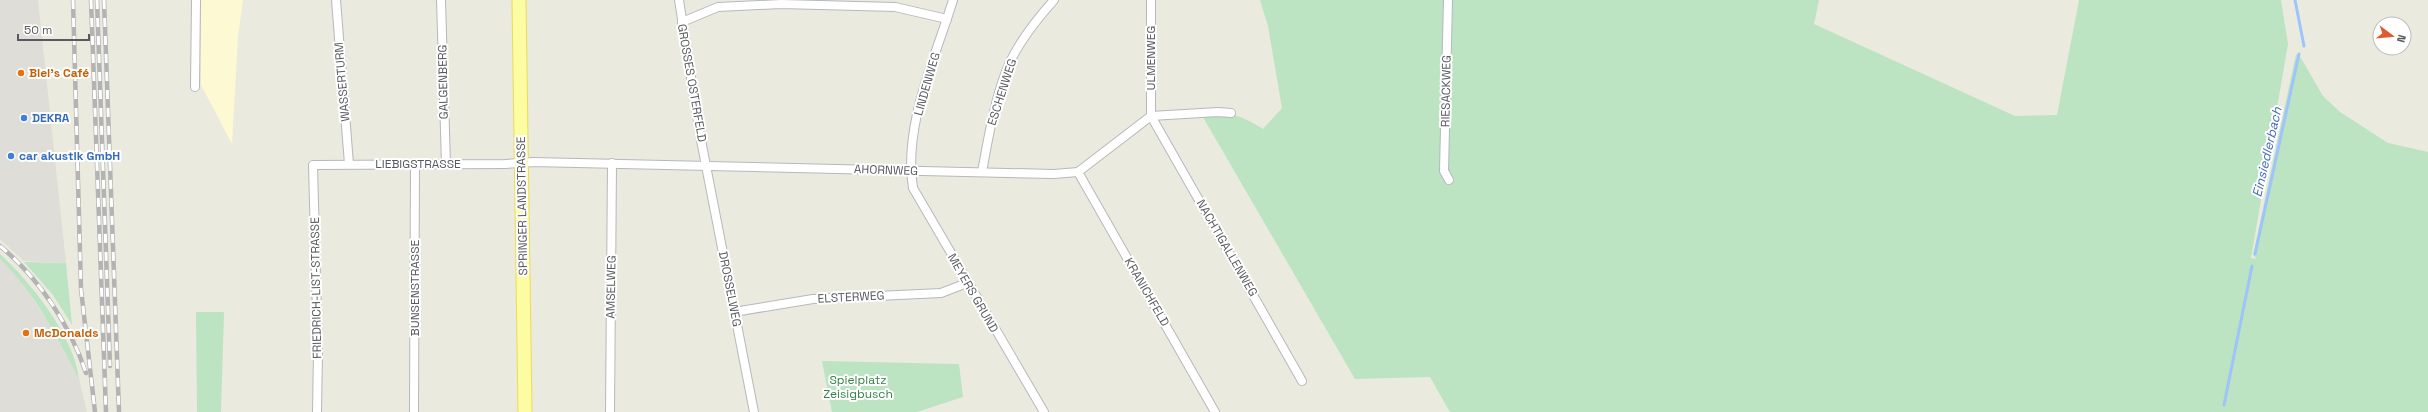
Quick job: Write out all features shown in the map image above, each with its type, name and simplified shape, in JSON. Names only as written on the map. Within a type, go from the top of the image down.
[{"type":"main road","name":"SPRINGER LANDSTRASSE","points":[[519,0],[526,412]]},
{"type":"street","points":[[195,87],[196,0]]},
{"type":"street","name":"WASSERTURM","points":[[336,0],[349,164]]},
{"type":"street","name":"GALGENBERG","points":[[441,0],[446,164]]},
{"type":"street","name":"GROSSES OSTERFELD","points":[[679,0],[700,135],[708,165]]},
{"type":"street","name":"LINDENWEG","points":[[910,171],[915,131],[925,86],[953,0]]},
{"type":"street","name":"ESCHENWEG","points":[[982,172],[990,127],[1009,63],[1025,36],[1054,0]]},
{"type":"street","name":"ULMENWEG","points":[[1151,0],[1151,116]]},
{"type":"street","name":"RIESACKWEG","points":[[1448,0],[1444,171],[1449,180]]},
{"type":"street","points":[[682,22],[718,7],[781,4],[895,7],[947,19]]},
{"type":"street","points":[[1078,172],[1151,116],[1218,112],[1231,113]]},
{"type":"street","name":"NACHTIGALLENWEG","points":[[1151,116],[1302,381]]},
{"type":"street","name":"LIEBIGSTRASSE","points":[[313,165],[522,163]]},
{"type":"street","name":"AHORNWEG","points":[[522,163],[612,163],[1054,174],[1078,172]]},
{"type":"street","name":"AMSELWEG","points":[[610,412],[612,163]]},
{"type":"street","name":"FRIEDRICH-LIST-STRASSE","points":[[313,165],[318,353],[317,412]]},
{"type":"street","name":"BUNSENSTRASSE","points":[[414,412],[415,165]]},
{"type":"street","name":"DROSSELWEG","points":[[708,165],[734,312],[754,412]]},
{"type":"street","name":"MEYERS GRUND","points":[[910,171],[913,188],[967,283],[1044,412]]},
{"type":"street","name":"KRANICHFELD","points":[[1078,172],[1215,412]]},
{"type":"street","name":"ELSTERWEG","points":[[734,312],[813,299],[941,293],[967,283]]},
{"type":"shaded area","points":[[0,0],[38,0],[66,263],[24,261],[0,239]]},
{"type":"shaded area","points":[[201,0],[243,0],[238,37],[232,144],[201,85]]},
{"type":"shaded area","points":[[0,259],[18,276],[58,337],[79,379],[87,412],[0,412]]},
{"type":"green space","points":[[1260,0],[1819,0],[1814,24],[2015,116],[2057,115],[2079,0],[2281,0],[2288,44],[2251,258],[2257,259],[2253,255],[2296,54],[2301,58],[2323,96],[2340,112],[2388,143],[2428,152],[2428,412],[1450,412],[1430,377],[1355,379],[1200,112],[1233,115],[1247,120],[1263,129],[1282,108],[1268,26]]},
{"type":"green space","points":[[0,254],[12,265],[49,311],[69,346],[76,363],[79,379],[35,301],[13,272],[0,259]]},
{"type":"green space","points":[[24,262],[66,263],[72,325],[53,295]]},
{"type":"green space","points":[[196,312],[224,312],[221,412],[197,412]]},
{"type":"green space","name":"Spielplatz Zeisigbusch","points":[[822,361],[959,364],[963,397],[917,412],[832,412]]},
{"type":"waterway","name":"Einsiedlerbach","points":[[2295,0],[2304,46]]},
{"type":"waterway","name":"Einsiedlerbach","points":[[2255,254],[2299,54]]},
{"type":"waterway","name":"Einsiedlerbach","points":[[2224,405],[2252,266]]},
{"type":"railway","points":[[73,0],[81,289],[95,412]]},
{"type":"railway","points":[[91,0],[106,412]]},
{"type":"railway","points":[[97,0],[110,366]]},
{"type":"railway","points":[[104,0],[119,412]]},
{"type":"railway","points":[[0,246],[28,273],[52,304],[71,337],[86,373]]},
{"type":"place","name":"Biel's Café","points":[[21,73]]},
{"type":"place","name":"DEKRA","points":[[24,118]]},
{"type":"place","name":"car akustik GmbH","points":[[11,156]]},
{"type":"place","name":"McDonalds","points":[[26,333]]}]
